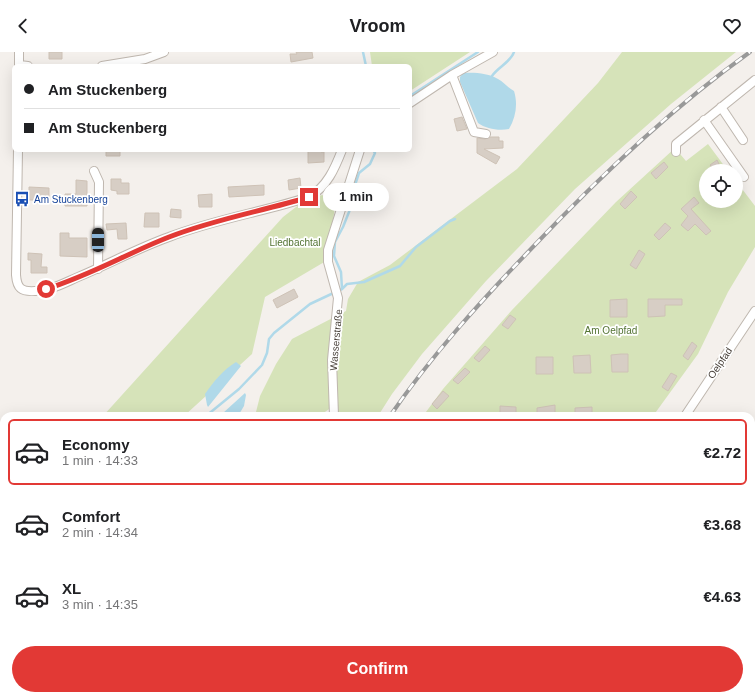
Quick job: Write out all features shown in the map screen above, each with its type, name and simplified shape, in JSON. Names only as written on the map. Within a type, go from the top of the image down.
[{"type":"street","points":[[19,52],[19,64]]},
{"type":"street","points":[[114,64],[145,59],[164,53],[173,52]]},
{"type":"street","points":[[412,102],[452,75],[493,52]]},
{"type":"street","points":[[452,75],[474,132],[486,134]]},
{"type":"street","points":[[676,152],[676,144],[755,80]]},
{"type":"street","points":[[721,107],[743,140]]},
{"type":"street","points":[[704,120],[744,177]]},
{"type":"street","points":[[18,152],[16,275],[18,287],[29,291],[46,289],[98,269],[134,251],[170,236],[309,197],[317,192],[325,183],[341,152]]},
{"type":"street","name":"Wasserstraße","points":[[334,412],[332,360],[338,298],[336,286],[328,262],[328,250],[359,152]]},
{"type":"street","points":[[94,172],[98,182],[98,269]]},
{"type":"street","name":"Oelpfad","points":[[688,412],[755,311]]},
{"type":"green space","points":[[370,52],[470,52],[412,90],[412,64],[372,64]]},
{"type":"green space","points":[[622,52],[736,52],[671,104],[575,189],[486,281],[422,354],[381,412],[338,412],[338,403],[325,412],[256,412],[260,396],[276,364],[292,339],[346,311],[348,299],[358,282],[390,265],[517,169],[598,83]]},
{"type":"green space","name":"Am Oelpfad","points":[[708,144],[723,164],[699,164],[699,208],[743,208],[743,190],[755,206],[755,247],[728,292],[698,354],[656,412],[426,412],[443,389],[512,310],[616,202],[675,148],[686,161]]},
{"type":"green space","name":"Liedbachtal","points":[[322,195],[336,202],[326,261],[265,297],[252,354],[188,412],[107,412],[283,217],[309,197],[312,199]]},
{"type":"water","points":[[463,73],[490,75],[500,80],[514,91],[516,110],[509,129],[493,129],[478,123],[460,82],[460,77]]},
{"type":"water","points":[[236,362],[241,366],[208,407],[205,394],[219,376]]},
{"type":"water","points":[[245,393],[244,406],[240,412],[224,412]]},
{"type":"building","points":[[49,52],[62,52],[62,59],[49,59]]},
{"type":"building","points":[[296,52],[312,52],[313,58],[291,62],[290,54],[297,54]]},
{"type":"building","points":[[462,117],[467,129],[457,131],[454,119]]},
{"type":"building","points":[[490,137],[499,137],[499,141],[503,141],[503,148],[484,149],[500,157],[496,164],[477,153],[477,138],[485,139]]},
{"type":"building","points":[[106,152],[120,152],[120,156],[106,156]]},
{"type":"building","points":[[308,152],[324,152],[324,162],[308,163]]},
{"type":"building","points":[[717,160],[719,164],[711,164]]},
{"type":"building","points":[[664,162],[668,167],[656,179],[651,173]]},
{"type":"building","points":[[300,178],[301,188],[289,190],[288,180]]},
{"type":"building","points":[[111,179],[121,179],[121,183],[129,183],[129,194],[117,194],[117,191],[111,190]]},
{"type":"building","points":[[76,180],[87,181],[87,206],[65,206],[65,194],[76,194]]},
{"type":"building","points":[[264,185],[264,195],[229,197],[228,187]]},
{"type":"building","points":[[29,187],[49,188],[49,200],[29,200]]},
{"type":"building","points":[[631,191],[637,197],[625,209],[620,204]]},
{"type":"building","points":[[212,194],[212,207],[199,207],[198,195]]},
{"type":"building","points":[[694,197],[699,203],[691,209],[711,231],[706,235],[695,224],[688,231],[681,225],[688,216],[681,209]]},
{"type":"building","points":[[171,209],[181,210],[181,218],[170,217]]},
{"type":"building","points":[[145,213],[159,213],[159,227],[144,227]]},
{"type":"building","points":[[126,223],[127,239],[118,239],[117,229],[107,230],[106,224]]},
{"type":"building","points":[[665,223],[671,228],[659,240],[654,235]]},
{"type":"building","points":[[60,233],[69,233],[69,238],[87,238],[87,257],[60,256]]},
{"type":"building","points":[[639,250],[645,254],[636,269],[630,265]]},
{"type":"building","points":[[28,253],[42,254],[41,267],[47,267],[47,273],[31,273],[31,260],[28,260]]},
{"type":"building","points":[[294,289],[298,297],[277,308],[273,300]]},
{"type":"building","points":[[627,299],[627,317],[610,317],[610,300]]},
{"type":"building","points":[[648,299],[682,299],[682,305],[665,305],[665,316],[648,317]]},
{"type":"building","points":[[510,315],[516,319],[508,329],[502,325]]},
{"type":"building","points":[[692,342],[697,346],[688,360],[683,356]]},
{"type":"building","points":[[485,346],[490,350],[479,362],[474,358]]},
{"type":"building","points":[[628,354],[628,372],[612,372],[611,355]]},
{"type":"building","points":[[590,355],[591,373],[574,373],[573,356]]},
{"type":"building","points":[[536,357],[553,357],[553,374],[536,374]]},
{"type":"building","points":[[465,368],[470,372],[458,384],[453,380]]},
{"type":"building","points":[[671,373],[677,376],[668,391],[662,387]]},
{"type":"building","points":[[443,391],[449,396],[437,409],[432,404]]},
{"type":"building","points":[[555,405],[555,412],[537,412],[537,408]]},
{"type":"building","points":[[500,406],[516,407],[516,412],[500,412]]},
{"type":"building","points":[[592,407],[592,412],[575,412],[575,408]]},
{"type":"waterway","points":[[363,52],[366,64]]},
{"type":"waterway","points":[[412,95],[478,52]]},
{"type":"waterway","points":[[492,76],[510,59],[514,52]]},
{"type":"waterway","points":[[342,289],[341,272],[334,256],[335,242],[349,212],[359,173],[370,164],[374,152]]},
{"type":"waterway","points":[[211,412],[239,389],[262,365],[267,353],[269,339],[274,333],[310,304],[342,289],[347,284],[364,282],[400,266],[416,247],[450,221],[455,219]]},
{"type":"waterway","points":[[214,700],[224,700]]},
{"type":"railway","points":[[393,412],[422,372],[457,330],[556,223],[608,171],[663,121],[691,97],[750,52]]},
{"type":"place","name":"Am Stuckenberg","points":[[22,199]]},
{"type":"route","points":[[46,289],[60,285],[98,269],[134,251],[170,236],[309,197]]}]
